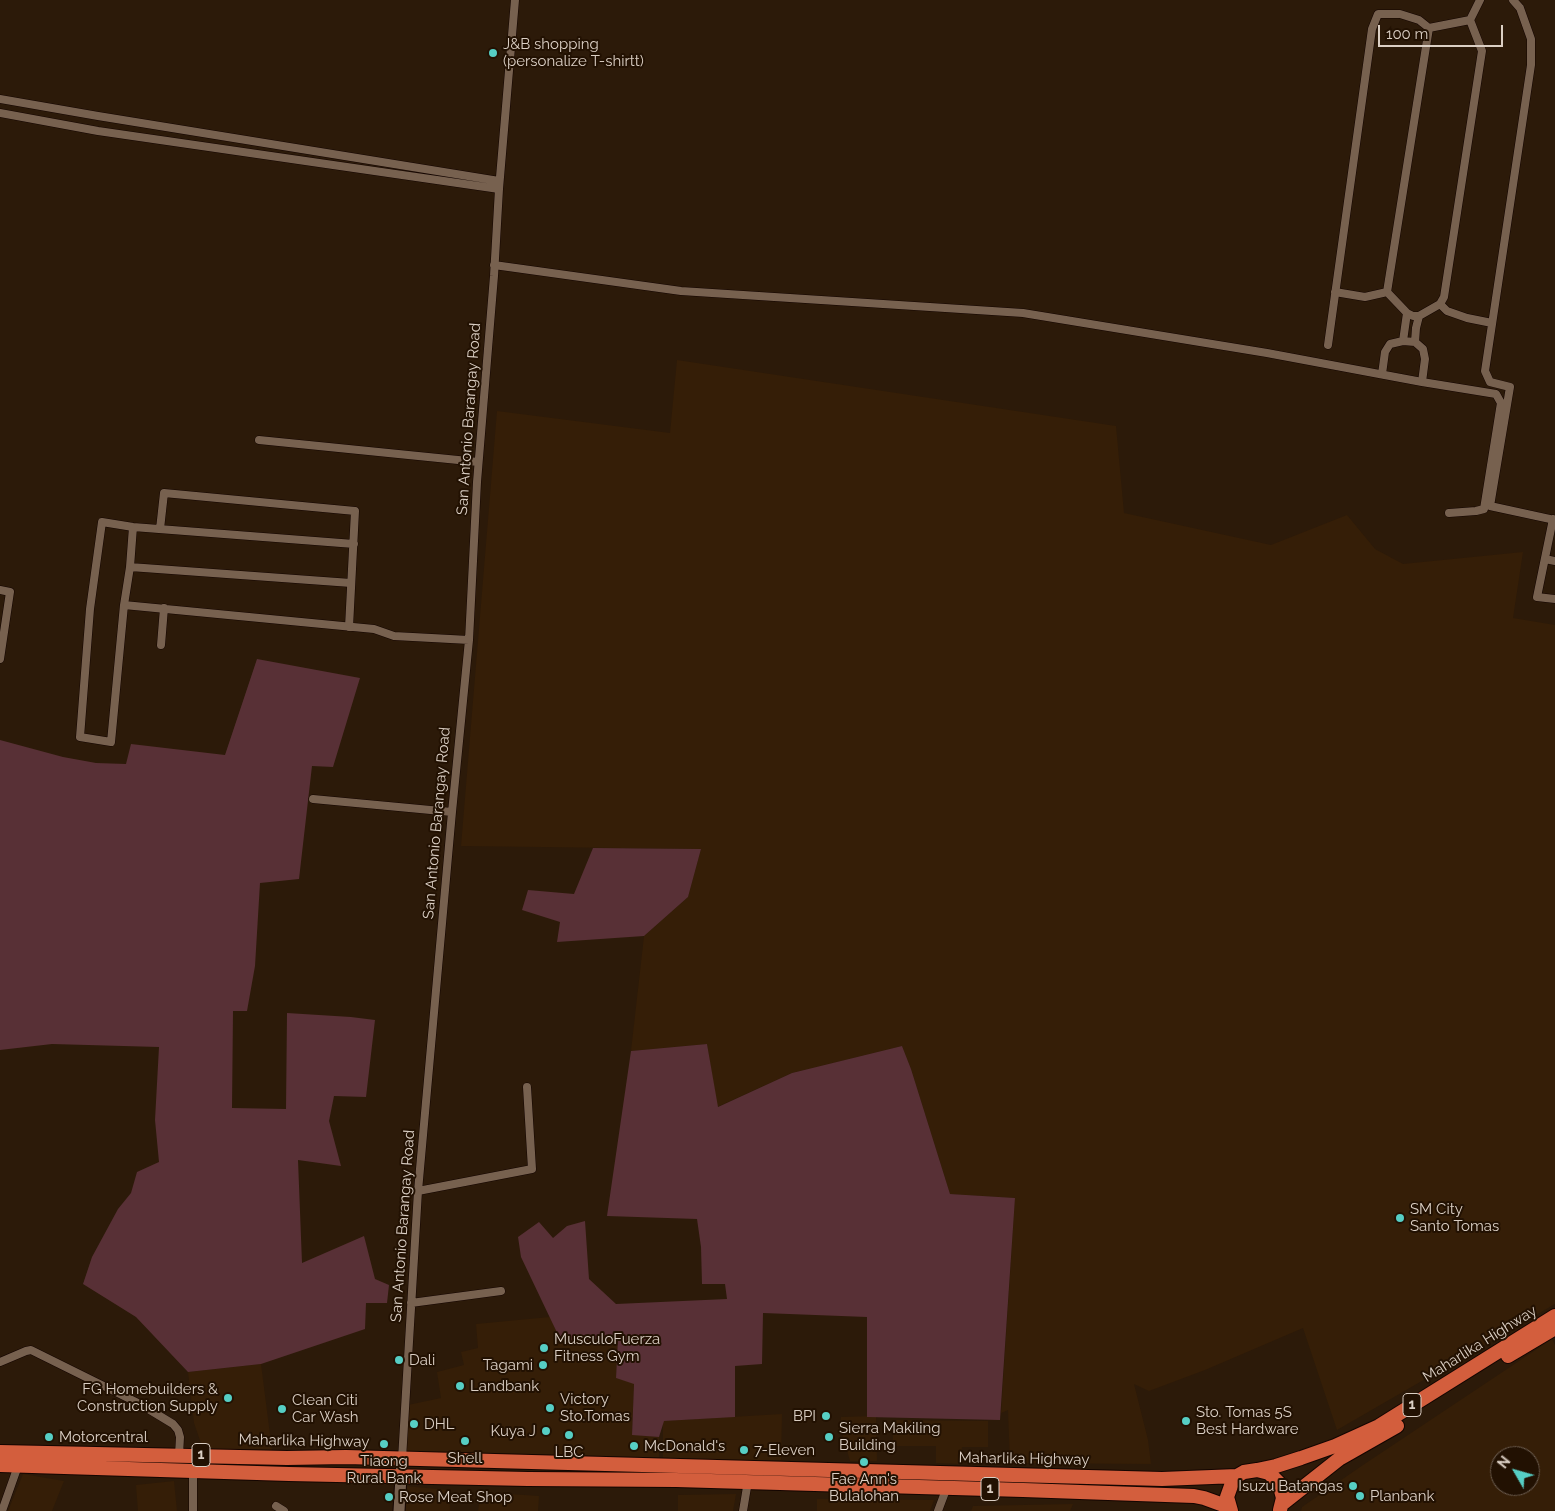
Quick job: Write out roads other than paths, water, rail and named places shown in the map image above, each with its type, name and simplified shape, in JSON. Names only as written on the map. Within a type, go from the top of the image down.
[{"type":"highway","name":"Maharlika Highway","points":[[1257,1470],[1289,1463],[1335,1446],[1379,1426],[1555,1316]]},
{"type":"highway","name":"Maharlika Highway","points":[[1281,1507],[1339,1460],[1555,1328]]},
{"type":"highway","name":"Maharlika Highway","points":[[0,1452],[19,1459],[193,1471],[676,1480],[1194,1496],[1204,1498],[1230,1509]]},
{"type":"highway","name":"Maharlika Highway","points":[[0,1465],[19,1459],[179,1455],[1162,1479],[1237,1476]]},
{"type":"highway","name":"1","points":[[1230,1509],[1228,1491],[1232,1483],[1237,1476],[1247,1471],[1257,1470],[1269,1473],[1279,1483],[1282,1493],[1281,1507]]},
{"type":"street","name":"San Antonio Barangay Road","points":[[402,1459],[418,1191],[469,640],[478,462],[515,0]]},
{"type":"street","points":[[1387,292],[1407,313],[1413,316],[1418,316],[1440,304],[1444,297],[1482,52],[1470,20],[1480,0]]},
{"type":"street","points":[[1512,0],[1520,8],[1531,39],[1531,65],[1484,371],[1490,382],[1510,387],[1490,506],[1554,519],[1537,596],[1555,599]]},
{"type":"street","points":[[1328,345],[1372,29],[1378,14],[1400,14],[1419,20],[1429,28],[1470,20]]},
{"type":"street","points":[[1387,292],[1429,28]]},
{"type":"street","points":[[0,99],[499,185]]},
{"type":"street","points":[[0,114],[108,132],[499,185]]},
{"type":"street","points":[[494,265],[681,291],[1022,313],[1496,394],[1501,403],[1484,509],[1476,512],[1449,513]]},
{"type":"street","points":[[1335,292],[1365,297],[1387,292]]},
{"type":"street","points":[[1440,304],[1447,311],[1467,318],[1492,323]]},
{"type":"street","points":[[1403,341],[1407,313]]},
{"type":"street","points":[[1415,342],[1418,316]]},
{"type":"street","points":[[1382,374],[1385,352],[1390,344],[1403,341],[1415,342],[1422,349],[1425,360],[1422,382]]},
{"type":"street","points":[[259,440],[478,462]]},
{"type":"street","points":[[160,530],[164,493],[355,511],[348,627]]},
{"type":"street","points":[[133,527],[111,742],[80,737],[90,609],[102,522],[160,530],[354,544]]},
{"type":"street","points":[[1545,559],[1555,561]]},
{"type":"street","points":[[130,567],[352,583]]},
{"type":"street","points":[[0,590],[10,592],[0,659]]},
{"type":"street","points":[[124,606],[164,608],[374,629],[394,636],[469,640]]},
{"type":"street","points":[[161,645],[164,608]]},
{"type":"street","points":[[313,800],[452,812]]},
{"type":"street","points":[[418,1191],[532,1169],[528,1086]]},
{"type":"street","points":[[411,1303],[501,1291]]},
{"type":"street","points":[[0,1362],[32,1350],[140,1404],[173,1424],[178,1430],[180,1437],[179,1455]]},
{"type":"street","points":[[2,1511],[19,1459]]},
{"type":"street","points":[[399,1511],[402,1459]]},
{"type":"street","points":[[743,1511],[749,1468]]},
{"type":"street","points":[[192,1511],[193,1471]]},
{"type":"street","points":[[938,1511],[947,1487]]},
{"type":"street","points":[[276,1506],[284,1511]]},
{"type":"place","name":"J&B shopping (personalize T-shirtt)","points":[[493,53]]},
{"type":"place","name":"SM City Santo Tomas","points":[[1400,1218]]},
{"type":"place","name":"MusculoFuerza Fitness Gym","points":[[544,1348]]},
{"type":"place","name":"Dali","points":[[399,1360]]},
{"type":"place","name":"Tagami","points":[[543,1365]]},
{"type":"place","name":"Landbank","points":[[460,1386]]},
{"type":"place","name":"FG Homebuilders & Construction Supply","points":[[228,1398]]},
{"type":"place","name":"Victory Sto.Tomas","points":[[550,1408]]},
{"type":"place","name":"Clean Citi Car Wash","points":[[282,1409]]},
{"type":"place","name":"BPI","points":[[826,1416]]},
{"type":"place","name":"Sto. Tomas 5S Best Hardware","points":[[1186,1421]]},
{"type":"place","name":"DHL","points":[[414,1424]]},
{"type":"place","name":"Kuya J","points":[[546,1431]]},
{"type":"place","name":"LBC","points":[[569,1435]]},
{"type":"place","name":"Motorcentral","points":[[49,1437]]},
{"type":"place","name":"Sierra Makiling Building","points":[[829,1437]]},
{"type":"place","name":"Shell","points":[[465,1441]]},
{"type":"place","name":"Tiaong Rural Bank","points":[[384,1444]]},
{"type":"place","name":"McDonald's","points":[[634,1446]]},
{"type":"place","name":"7-Eleven","points":[[744,1450]]},
{"type":"place","name":"Fae Ann's Bulalohan","points":[[864,1462]]},
{"type":"place","name":"Isuzu Batangas","points":[[1353,1486]]},
{"type":"place","name":"Planbank","points":[[1360,1496]]},
{"type":"place","name":"Rose Meat Shop","points":[[389,1497]]}]
